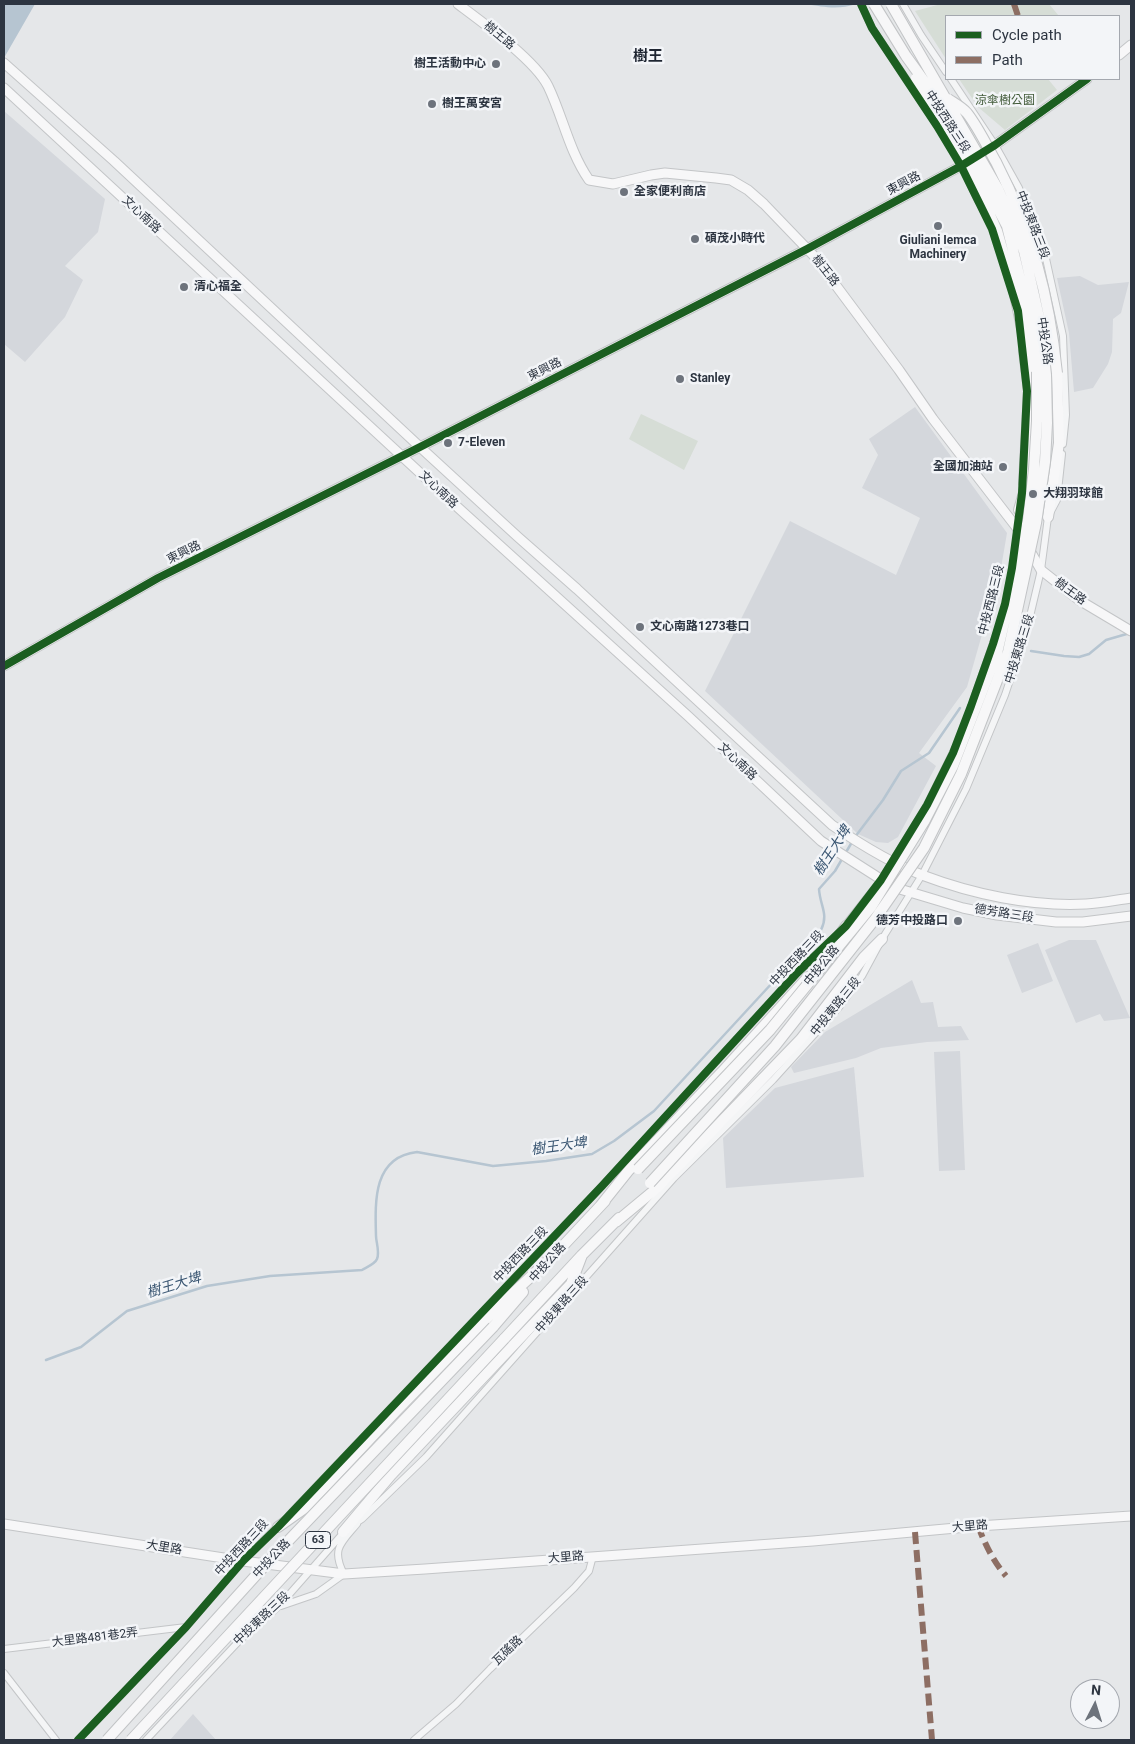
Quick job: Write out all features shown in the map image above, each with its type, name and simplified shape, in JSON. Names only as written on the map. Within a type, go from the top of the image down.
[{"type":"main road","name":"中投公路","points":[[106,1740],[268,1562],[492,1327],[549,1260],[770,1030],[871,907],[925,820],[953,766],[997,653],[1028,520],[1037,421],[1037,369],[1031,323],[1007,226],[948,113],[906,56],[874,4]]},
{"type":"main road","name":"中投公路","points":[[130,1740],[504,1338],[582,1255],[616,1222],[650,1182],[776,1046],[875,919],[924,848],[960,774],[1008,652],[1036,524],[1047,423],[1046,375],[1041,326],[1024,251],[1016,228],[998,188],[947,98],[890,4]]},
{"type":"main road","points":[[906,56],[924,95],[971,172],[997,231],[1014,290],[1030,368],[1032,397],[1030,468],[1019,510]]},
{"type":"main road","points":[[947,98],[966,112],[989,148],[1009,186],[1029,236],[1043,281],[1057,373],[1059,443],[1048,518]]},
{"type":"main road","points":[[601,1205],[629,1170],[722,1072],[819,964],[846,926]]},
{"type":"main road","points":[[616,1222],[657,1188],[801,1038],[864,957],[882,939]]},
{"type":"main road","points":[[343,1532],[392,1476],[571,1284],[582,1255]]},
{"type":"main road","points":[[278,1527],[305,1508],[397,1410],[500,1305],[549,1260]]},
{"type":"street","name":"樹王路","points":[[458,4],[528,61],[547,84],[573,151],[589,180],[613,184],[665,173],[731,180],[748,190],[764,204],[820,263],[933,419],[1017,528],[1042,570],[1079,600],[1129,630]]},
{"type":"street","name":"中投西路三段","points":[[78,1740],[186,1627],[243,1561],[278,1527],[602,1186],[797,973],[846,926],[881,880],[928,805],[953,753],[993,644],[1005,604],[1012,568],[1019,510],[1027,391],[1018,311],[992,229],[962,166],[872,28],[860,4]]},
{"type":"street","points":[[903,4],[945,70]]},
{"type":"street","points":[[1120,54],[1131,46]]},
{"type":"street","name":"文心南路","points":[[4,63],[121,168],[420,447],[577,589],[832,825],[892,861]]},
{"type":"street","name":"中投東路三段","points":[[146,1740],[240,1640],[279,1606],[343,1532],[362,1519],[426,1456],[674,1178],[773,1080],[840,1006],[862,976],[882,939],[922,875],[966,789],[1005,694],[1019,654],[1042,570],[1048,518],[1057,500],[1066,415],[1064,336],[1045,254],[1019,188],[995,145],[951,80]]},
{"type":"street","name":"東興路","points":[[4,666],[158,578],[420,447],[807,249],[962,166],[995,145],[1086,80]]},
{"type":"street","name":"文心南路","points":[[4,88],[402,456],[688,716],[821,841],[881,880]]},
{"type":"street","points":[[993,644],[994,654],[999,660],[1011,661],[1019,654]]},
{"type":"street","name":"德芳路三段","points":[[892,861],[922,875],[984,894],[1028,902],[1087,904],[1131,898]]},
{"type":"street","name":"德芳路三段","points":[[881,880],[894,886],[964,908],[996,915],[1083,922],[1131,916]]},
{"type":"street","name":"大里路","points":[[4,1524],[243,1561],[344,1574],[813,1541],[978,1526],[1131,1516]]},
{"type":"street","points":[[279,1606],[316,1594],[344,1574],[338,1562],[337,1553],[343,1541],[362,1519]]},
{"type":"street","name":"瓦磘路","points":[[414,1740],[456,1704],[574,1588],[589,1571],[593,1556]]},
{"type":"street","name":"大里路481巷2弄","points":[[4,1649],[186,1627]]},
{"type":"street","points":[[4,1673],[56,1740]]},
{"type":"shaded area","points":[[4,111],[105,199],[98,232],[65,266],[83,280],[65,317],[25,362],[4,344]]},
{"type":"shaded area","points":[[1080,276],[1098,285],[1129,282],[1121,313],[1113,319],[1112,352],[1108,364],[1093,388],[1074,392],[1069,333],[1057,278]]},
{"type":"shaded area","points":[[915,407],[1007,533],[1001,568],[967,687],[919,753],[936,766],[898,837],[888,843],[876,842],[858,834],[705,691],[790,521],[896,575],[920,518],[862,488],[878,455],[869,439]]},
{"type":"shaded area","points":[[1069,940],[1096,940],[1130,1018],[1104,1021],[1100,1014],[1076,1023],[1045,950]]},
{"type":"shaded area","points":[[1038,943],[1053,981],[1022,993],[1007,955]]},
{"type":"shaded area","points":[[912,980],[921,1003],[933,1002],[938,1027],[961,1026],[969,1040],[927,1042],[881,1048],[856,1058],[794,1073],[791,1067],[825,1032]]},
{"type":"shaded area","points":[[960,1051],[965,1170],[939,1171],[934,1052]]},
{"type":"shaded area","points":[[854,1067],[864,1177],[726,1188],[723,1138],[775,1088]]},
{"type":"shaded area","points":[[193,1714],[216,1740],[170,1740]]},
{"type":"green space","points":[[941,4],[1049,4],[1058,15],[945,15],[945,57],[915,11]]},
{"type":"green space","name":"涼傘樹公園","points":[[960,80],[1049,80],[1057,90],[1005,130],[978,107]]},
{"type":"green space","points":[[641,414],[698,441],[684,470],[629,439]]},
{"type":"water","points":[[4,4],[35,4],[4,58]]},
{"type":"water","points":[[805,4],[857,4],[825,7]]},
{"type":"waterway","name":"樹王大埤","points":[[1031,651],[1079,657],[1089,654],[1106,640],[1130,633]]},
{"type":"waterway","name":"樹王大埤","points":[[855,837],[883,800],[901,771],[929,753],[960,708]]},
{"type":"waterway","name":"樹王大埤","points":[[46,1360],[81,1347],[127,1311],[207,1286],[270,1276],[362,1270],[368,1267],[375,1262],[378,1256],[376,1209],[380,1183],[384,1172],[392,1162],[403,1156],[417,1152],[493,1166],[592,1154],[614,1141],[654,1111],[821,930],[824,914],[819,889],[835,871],[852,842]]},
{"type":"marked path","points":[[1014,4],[1018,15]]},
{"type":"marked path","points":[[978,1526],[990,1552],[1006,1576]]},
{"type":"marked path","points":[[915,1532],[932,1740]]},
{"type":"cycle path","points":[[78,1740],[186,1627],[243,1561],[278,1527],[602,1186],[797,973],[846,926],[881,880],[927,805],[953,753],[993,644],[1005,604],[1012,568],[1022,493],[1027,391],[1018,311],[992,229],[961,166],[937,126],[872,28],[861,4]]},
{"type":"cycle path","points":[[4,666],[158,578],[420,447],[807,249],[961,166],[995,145],[1086,80]]},
{"type":"place","name":"樹王活動中心","points":[[496,64]]},
{"type":"place","name":"樹王萬安宮","points":[[432,104]]},
{"type":"place","name":"全家便利商店","points":[[624,192]]},
{"type":"place","name":"Giuliani Iemca Machinery","points":[[938,226]]},
{"type":"place","name":"碩茂小時代","points":[[695,239]]},
{"type":"place","name":"清心福全","points":[[184,287]]},
{"type":"place","name":"Stanley","points":[[680,379]]},
{"type":"place","name":"7-Eleven","points":[[448,443]]},
{"type":"place","name":"全國加油站","points":[[1003,467]]},
{"type":"place","name":"大翔羽球館","points":[[1033,494]]},
{"type":"place","name":"文心南路1273巷口","points":[[640,627]]},
{"type":"place","name":"德芳中投路口","points":[[958,921]]},
{"type":"district","name":"樹王","points":[[648,57]]}]
